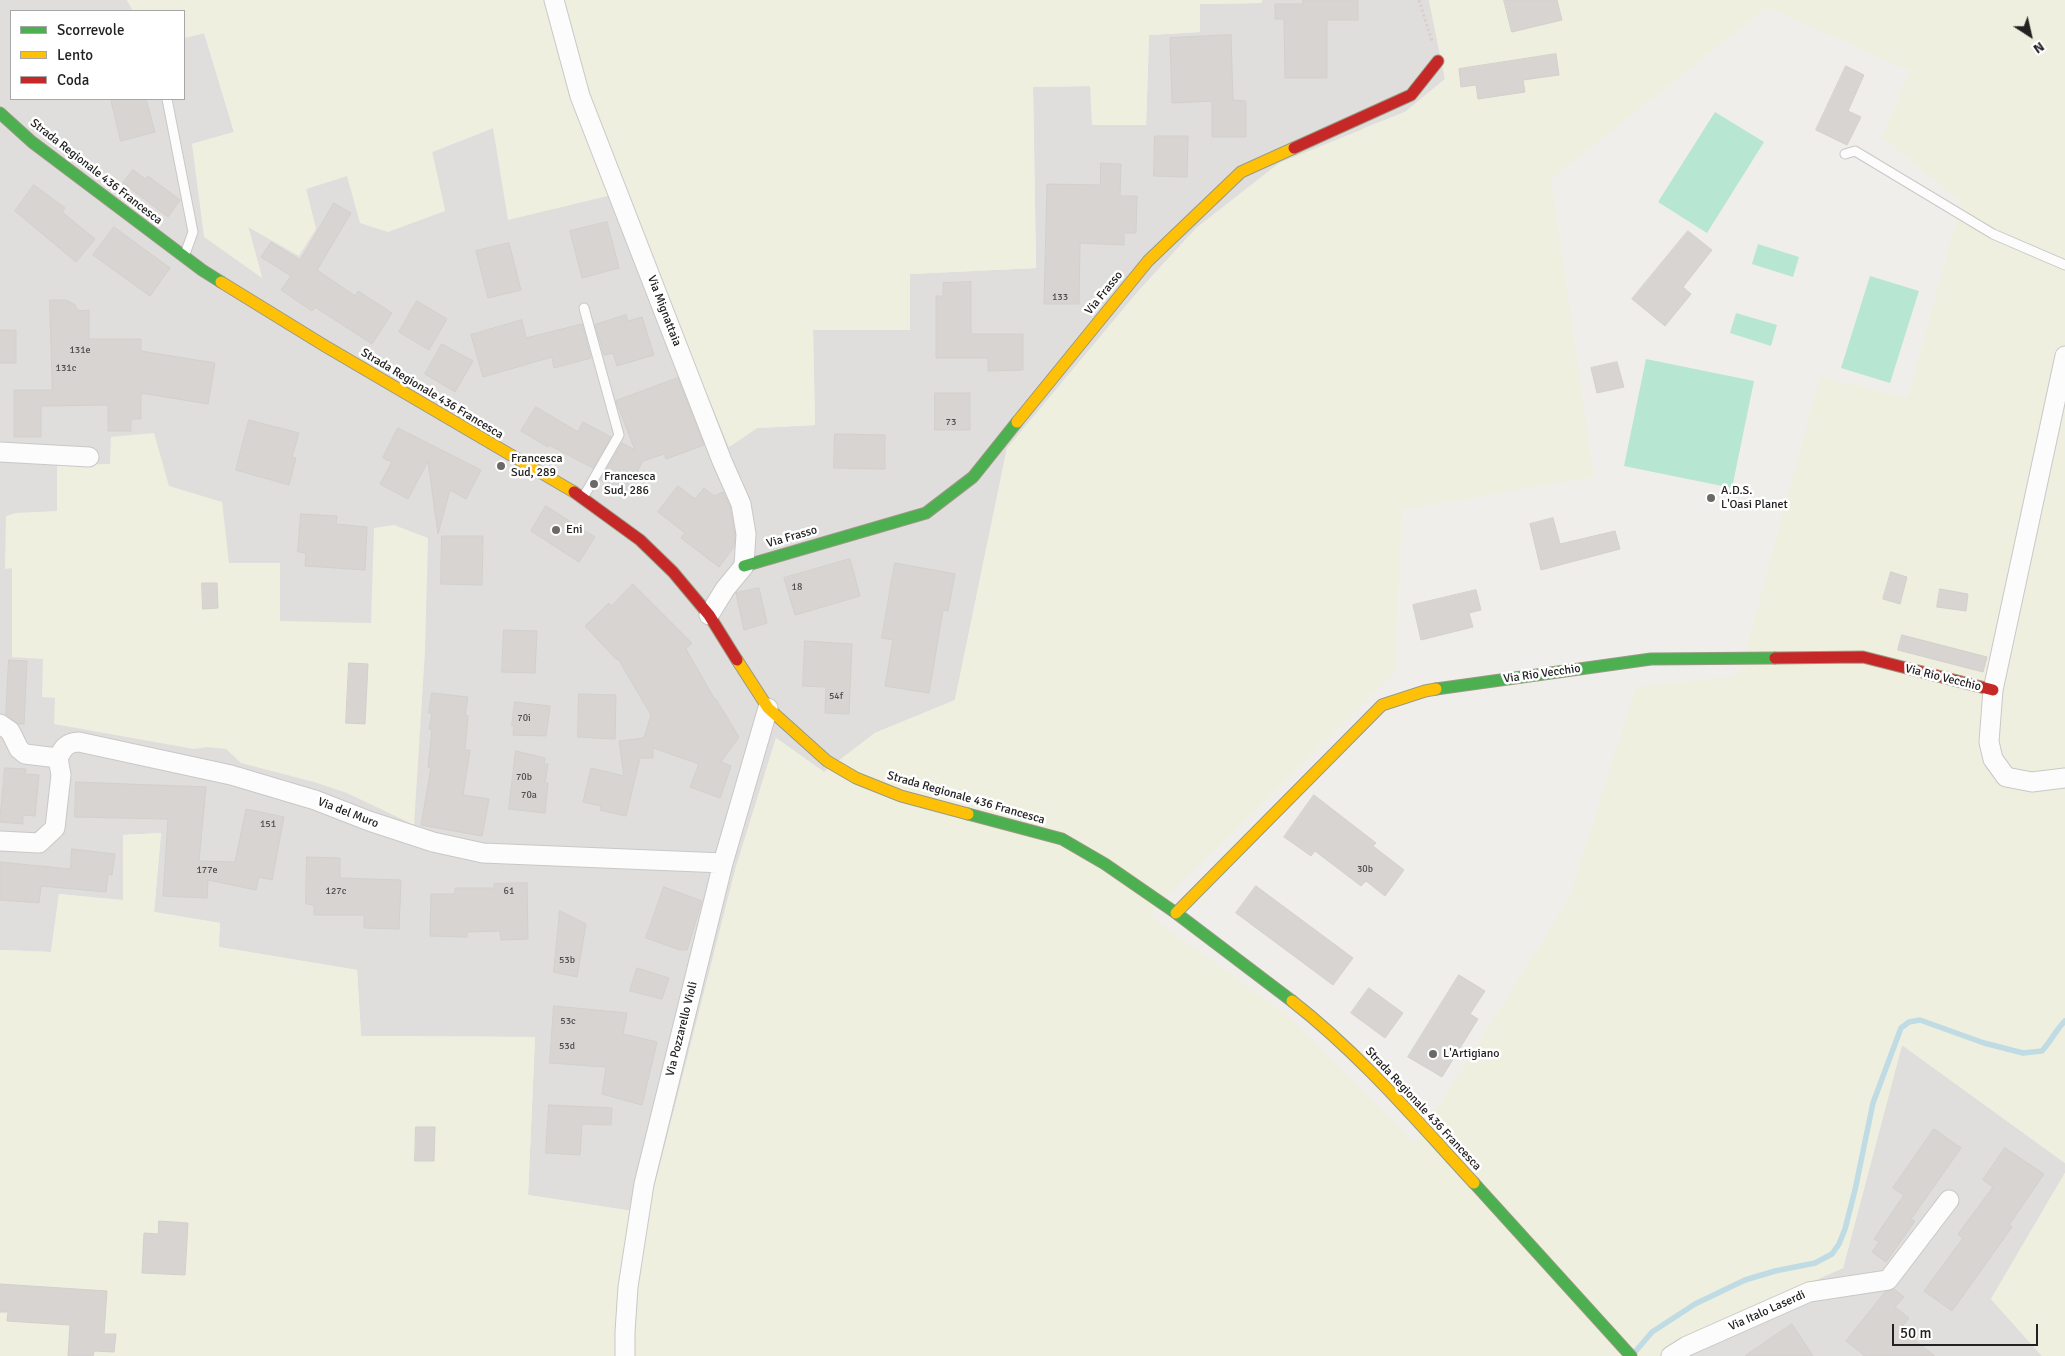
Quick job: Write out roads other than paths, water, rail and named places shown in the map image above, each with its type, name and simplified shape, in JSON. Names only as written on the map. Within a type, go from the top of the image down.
[{"type":"street","name":"Via Mignattaia","points":[[554,0],[580,96],[722,461],[741,504],[746,534],[744,566]]},
{"type":"street","name":"Via Frasso","points":[[744,566],[926,513],[973,477],[1148,261],[1241,172],[1410,95],[1438,61]]},
{"type":"street","name":"Strada Regionale 436 Francesca","points":[[0,113],[32,142],[202,270],[324,346],[583,498],[640,540],[673,572],[709,615],[768,708],[827,761],[856,778],[901,796],[1062,839],[1105,864],[1176,913],[1316,1020],[1372,1071],[1631,1356]]},
{"type":"street","name":"Via Rio Vecchio","points":[[2065,356],[1993,690],[1989,742],[1993,759],[2006,777],[2032,782],[2065,778]]},
{"type":"street","points":[[0,452],[89,457]]},
{"type":"street","points":[[709,615],[724,589],[744,566]]},
{"type":"street","name":"Via Rio Vecchio","points":[[1176,913],[1382,705],[1425,691],[1651,659],[1864,657],[1993,690]]},
{"type":"street","name":"Via Pozzarello Violi","points":[[625,1356],[628,1286],[644,1184],[723,863],[768,708]]},
{"type":"street","points":[[0,724],[10,731],[19,749],[25,754],[58,758],[62,775],[55,828],[39,843],[0,841]]},
{"type":"street","name":"Via del Muro","points":[[58,758],[64,747],[72,742],[79,742],[231,775],[315,800],[369,822],[433,842],[483,853],[723,863]]},
{"type":"street","name":"Via Italo Laserdi","points":[[1671,1356],[1687,1346],[1809,1292],[1888,1280],[1949,1200]]},
{"type":"lane","points":[[167,100],[193,232],[184,257]]},
{"type":"lane","points":[[1845,154],[1855,151],[1993,234],[2065,265]]},
{"type":"lane","points":[[583,498],[619,435],[584,308]]},
{"type":"waterway","points":[[1635,1352],[1652,1332],[1695,1304],[1745,1280],[1775,1271],[1815,1263],[1832,1254],[1839,1244],[1845,1229],[1873,1103],[1901,1028],[1909,1022],[1920,1020],[1984,1043],[2023,1053],[2042,1051],[2065,1021]]},
{"type":"place","name":"Francesca Sud, 289","points":[[501,466]]},
{"type":"place","name":"Francesca Sud, 286","points":[[594,484]]},
{"type":"place","name":"A.D.S. L'Oasi Planet","points":[[1711,498]]},
{"type":"place","name":"Eni","points":[[556,530]]},
{"type":"place","name":"L'Artigiano","points":[[1433,1054]]}]
